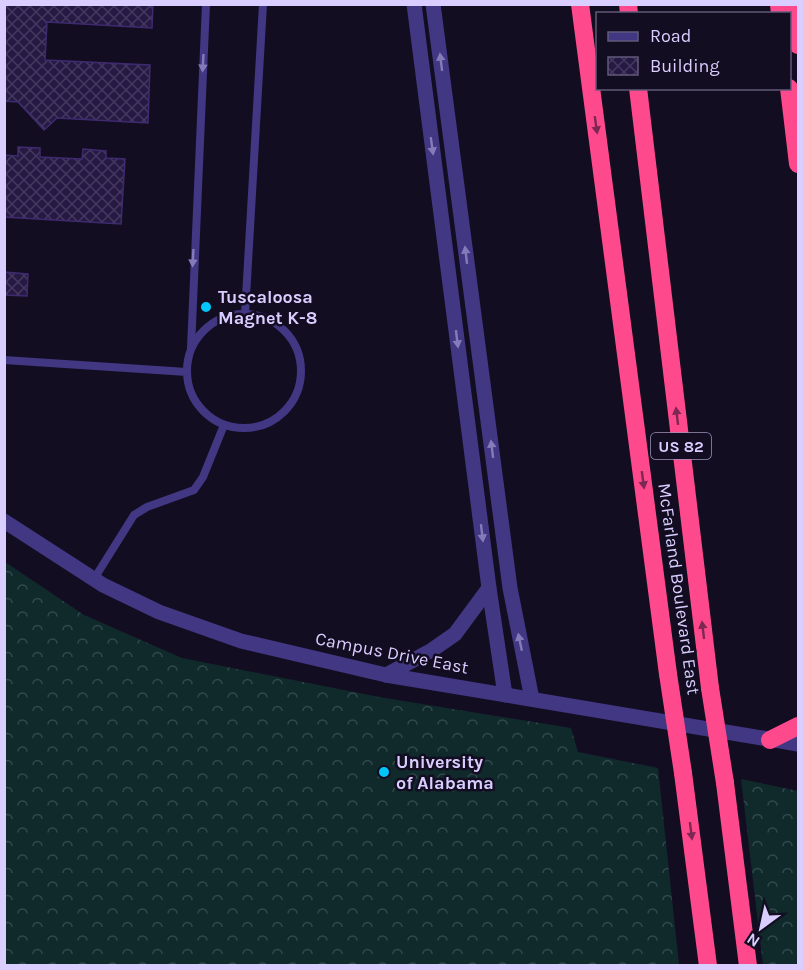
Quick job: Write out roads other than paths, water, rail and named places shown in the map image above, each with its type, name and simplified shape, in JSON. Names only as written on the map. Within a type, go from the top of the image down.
[{"type":"highway","name":"McFarland Boulevard East","points":[[580,4],[708,966]]},
{"type":"highway","points":[[794,4],[798,45]]},
{"type":"highway","name":"McFarland Boulevard East","points":[[638,90],[710,688],[725,783],[748,966]]},
{"type":"highway","points":[[789,90],[798,164]]},
{"type":"highway","points":[[770,740],[798,726]]},
{"type":"street","points":[[414,4],[489,588],[505,695]]},
{"type":"street","points":[[434,4],[510,588],[532,699]]},
{"type":"street","name":"Campus Drive East","points":[[4,521],[94,579],[159,612],[241,641],[386,675],[635,719],[798,744]]},
{"type":"street","points":[[386,675],[432,650],[455,634],[489,588]]},
{"type":"lane","points":[[191,348],[201,333],[215,321],[245,314],[269,320],[285,331],[296,346],[301,365],[300,385],[292,402],[279,417],[262,426],[243,429],[224,425],[208,416],[196,402],[188,385],[206,4]]},
{"type":"lane","points":[[245,314],[263,4]]},
{"type":"lane","points":[[4,360],[187,372]]},
{"type":"lane","points":[[94,579],[134,516],[147,507],[194,490],[202,477],[224,425]]},
{"type":"place","name":"Tuscaloosa Magnet K-8","points":[[206,307]]},
{"type":"place","name":"University of Alabama","points":[[384,772]]}]
